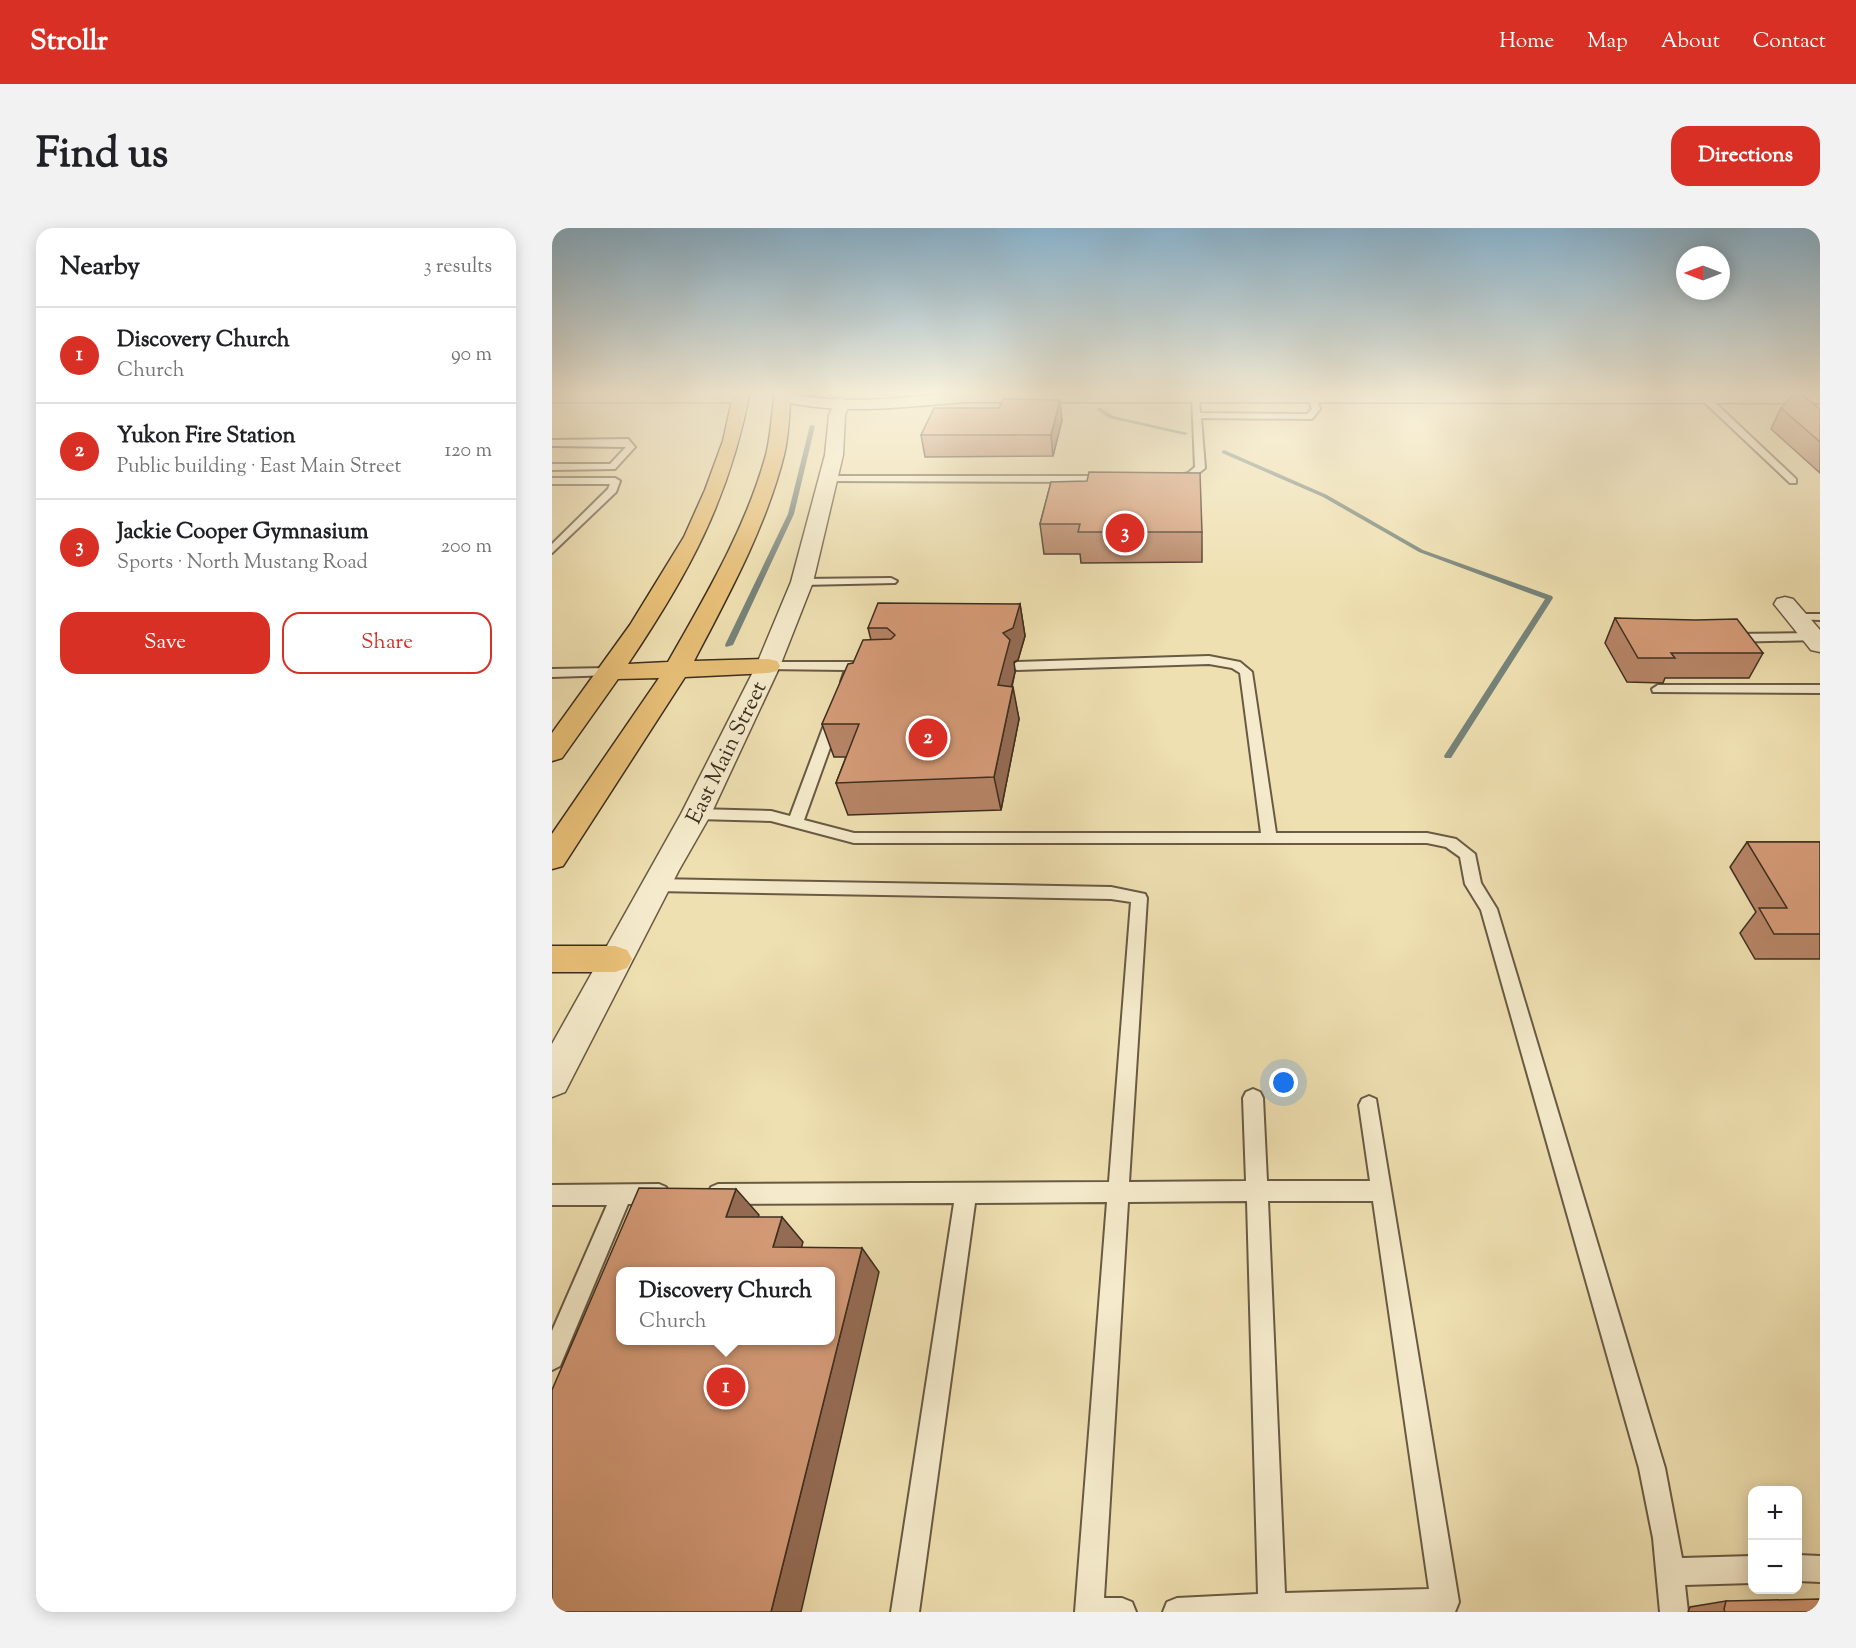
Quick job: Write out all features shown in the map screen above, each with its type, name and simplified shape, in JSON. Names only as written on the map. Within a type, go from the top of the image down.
[{"type":"highway","points":[[552,752],[610,672],[670,578],[704,516],[729,456]]},
{"type":"highway","points":[[552,858],[676,670],[755,512],[774,456]]},
{"type":"highway","points":[[610,672],[768,666]]},
{"type":"highway","points":[[552,959],[615,959]]},
{"type":"main road","name":"East Main Street","points":[[552,1080],[655,885],[696,814],[768,666],[802,582],[828,479],[831,456]]},
{"type":"main road","points":[[1791,611],[1818,633]]},
{"type":"lane","points":[[552,467],[612,467],[623,456]]},
{"type":"lane","points":[[1165,479],[1191,475],[1200,468],[1199,456]]},
{"type":"lane","points":[[1766,456],[1793,481]]},
{"type":"lane","points":[[552,550],[613,490],[615,481],[612,467]]},
{"type":"lane","points":[[828,479],[1119,479]]},
{"type":"lane","points":[[552,481],[615,481]]},
{"type":"lane","points":[[802,582],[891,581]]},
{"type":"lane","points":[[1719,638],[1818,633]]},
{"type":"lane","points":[[1017,666],[1209,660],[1236,665],[1246,672],[1269,838]]},
{"type":"lane","points":[[768,666],[858,666],[796,821]]},
{"type":"lane","points":[[552,673],[610,672]]},
{"type":"lane","points":[[1658,689],[1820,689]]},
{"type":"lane","points":[[696,814],[771,816],[854,838],[1427,838],[1451,843],[1467,854],[1473,885],[1489,909],[1652,1468],[1666,1538],[1674,1612]]},
{"type":"lane","points":[[655,885],[1111,893],[1139,898],[1089,1612],[1122,1612]]},
{"type":"lane","points":[[1253,1098],[1272,1607]]},
{"type":"lane","points":[[1177,1612],[1445,1602],[1369,1105]]},
{"type":"lane","points":[[552,1195],[1382,1191]]},
{"type":"lane","points":[[905,1612],[966,1193]]},
{"type":"lane","points":[[552,1358],[622,1194]]},
{"type":"lane","points":[[1802,1568],[1820,1569]]},
{"type":"lane","points":[[1669,1572],[1748,1570]]},
{"type":"building","points":[[1089,472],[1200,473],[1202,532],[1078,532],[1080,524],[1040,524],[1051,482],[1087,481]]},
{"type":"building","points":[[878,603],[1020,604],[1013,628],[1003,633],[1010,640],[998,685],[1013,687],[994,777],[836,783],[859,724],[822,724],[848,664],[853,663],[863,640],[891,639],[895,635],[887,628],[868,628]]},
{"type":"building","points":[[1615,618],[1737,619],[1763,653],[1671,653],[1675,658],[1638,658]]},
{"type":"building","points":[[1747,842],[1820,842],[1820,934],[1774,934],[1759,908],[1787,908]]},
{"type":"building","points":[[639,1188],[736,1189],[726,1217],[782,1217],[773,1247],[862,1248],[771,1612],[552,1612],[552,1390]]},
{"type":"building","points":[[1820,1599],[1820,1612],[1725,1612],[1724,1609],[1726,1601]]},
{"type":"waterway","points":[[729,645],[791,514],[805,456]]},
{"type":"waterway","points":[[1232,456],[1325,496],[1421,551],[1549,598],[1448,756]]},
{"type":"place","name":"Jackie Cooper Gymnasium","points":[[1125,533]]},
{"type":"place","name":"Yukon Fire Station","points":[[928,738]]},
{"type":"place","name":"Discovery Church","points":[[726,1387]]}]
